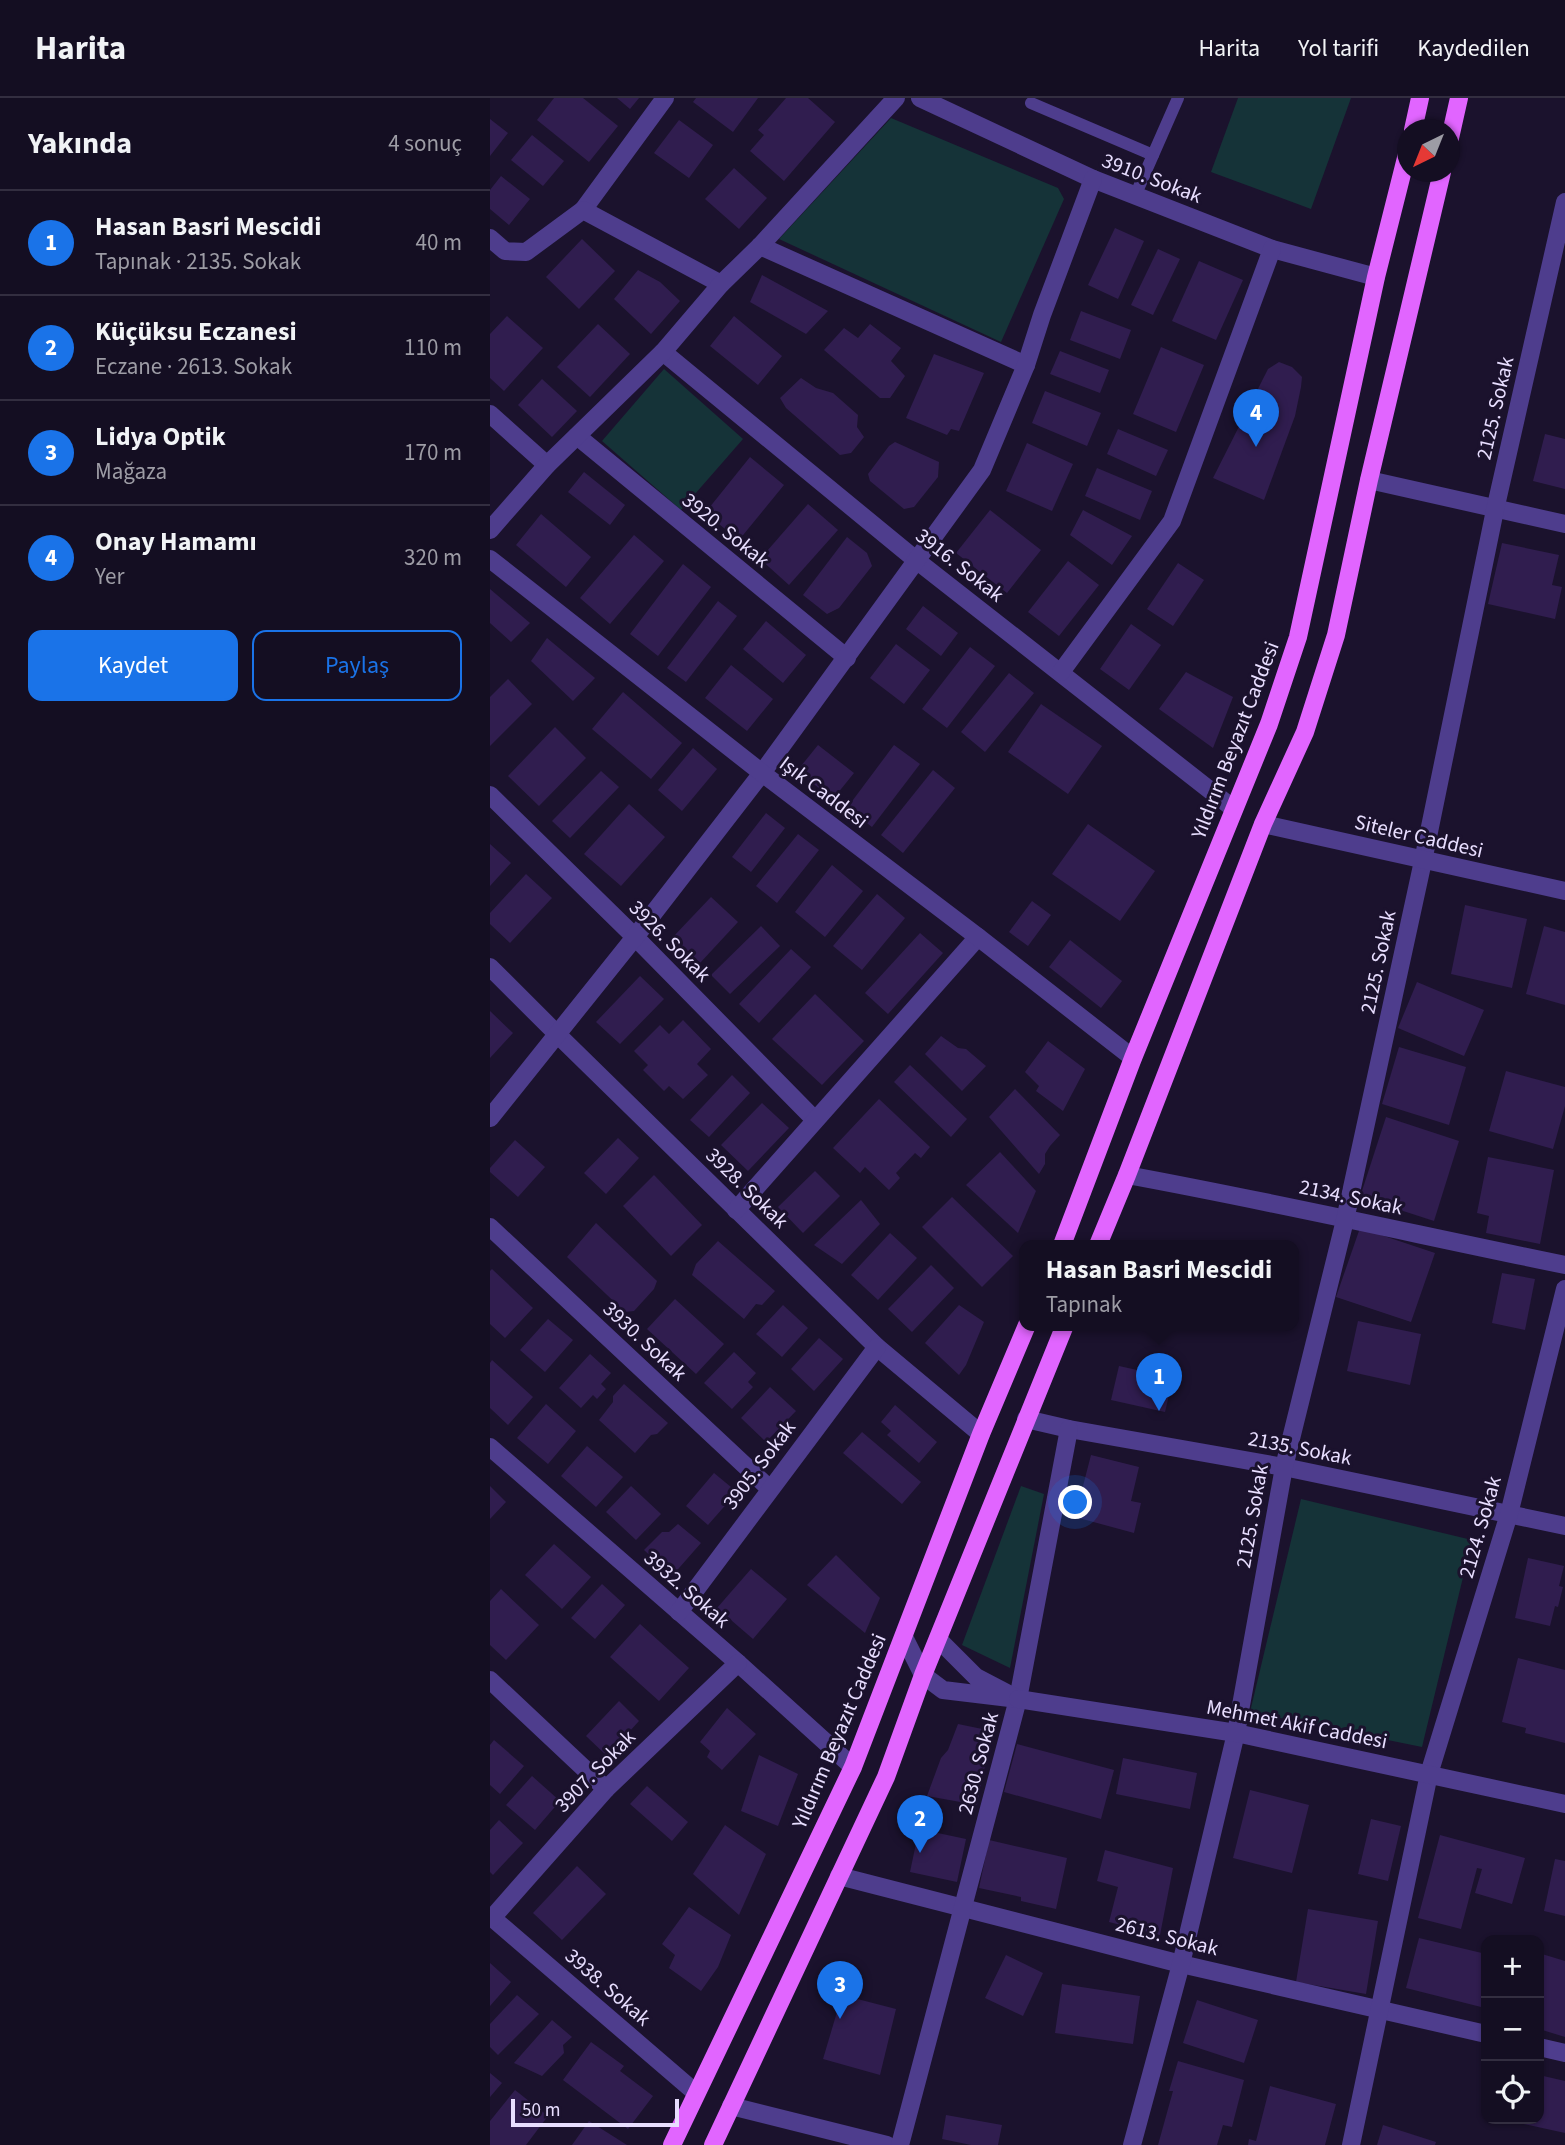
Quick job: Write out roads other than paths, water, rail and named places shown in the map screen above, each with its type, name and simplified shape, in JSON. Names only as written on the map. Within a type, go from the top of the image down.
[{"type":"main road","points":[[1415,119],[1420,98]]},
{"type":"main road","points":[[1454,119],[1459,98]]},
{"type":"main road","name":"Yıldırım Beyazıt Caddesi","points":[[1064,1240],[1133,1058],[1269,724],[1298,637],[1376,276],[1400,182]]},
{"type":"main road","points":[[1100,1240],[1263,824],[1305,732],[1336,635],[1369,480],[1440,182]]},
{"type":"main road","name":"Yıldırım Beyazıt Caddesi","points":[[672,2145],[853,1767],[981,1434],[1024,1331]]},
{"type":"main road","points":[[713,2145],[886,1777],[923,1675],[1063,1331]]},
{"type":"street","points":[[490,238],[505,251],[526,252],[583,210],[665,98]]},
{"type":"street","points":[[490,530],[547,465],[663,352],[721,284],[760,246],[896,98]]},
{"type":"street","name":"3910. Sokak","points":[[920,98],[1135,196],[1272,249],[1376,276]]},
{"type":"street","points":[[490,1118],[762,773],[982,470],[1026,365],[1093,179]]},
{"type":"street","name":"2125. Sokak","points":[[1132,2145],[1181,1964],[1236,1733],[1283,1467],[1345,1220],[1423,861],[1495,510],[1565,202]]},
{"type":"street","points":[[583,210],[721,284]]},
{"type":"street","points":[[760,246],[1026,365]]},
{"type":"street","points":[[1061,672],[1172,521],[1272,249]]},
{"type":"street","name":"3916. Sokak","points":[[663,352],[916,560],[1234,809]]},
{"type":"street","points":[[490,414],[547,465]]},
{"type":"street","name":"3920. Sokak","points":[[577,436],[847,658]]},
{"type":"street","points":[[1369,480],[1565,524]]},
{"type":"street","name":"Işık Caddesi","points":[[490,559],[762,773],[1133,1058]]},
{"type":"street","name":"3926. Sokak","points":[[490,795],[816,1120]]},
{"type":"street","name":"Siteler Caddesi","points":[[1263,824],[1565,891]]},
{"type":"street","points":[[736,1210],[978,937]]},
{"type":"street","name":"3928. Sokak","points":[[490,967],[877,1347],[981,1434]]},
{"type":"street","name":"2134. Sokak","points":[[1127,1175],[1565,1265]]},
{"type":"street","name":"3930. Sokak","points":[[490,1227],[770,1489]]},
{"type":"street","name":"2124. Sokak","points":[[1351,2145],[1429,1774],[1509,1514],[1565,1289]]},
{"type":"street","name":"3905. Sokak","points":[[679,1612],[877,1347]]},
{"type":"street","name":"2135. Sokak","points":[[1026,1419],[1283,1467],[1565,1526]]},
{"type":"street","name":"2630. Sokak","points":[[900,2145],[1018,1699],[1069,1429]]},
{"type":"street","name":"3932. Sokak","points":[[490,1447],[853,1767]]},
{"type":"street","points":[[904,1637],[923,1675]]},
{"type":"street","points":[[938,1639],[976,1677],[1018,1699]]},
{"type":"street","name":"3907. Sokak","points":[[491,1917],[607,1789],[738,1663]]},
{"type":"street","name":"Mehmet Akif Caddesi","points":[[923,1675],[943,1690],[1236,1733],[1565,1804]]},
{"type":"street","points":[[490,1680],[607,1789]]},
{"type":"street","name":"2613. Sokak","points":[[839,1876],[1181,1964],[1481,2033]]},
{"type":"street","name":"3938. Sokak","points":[[491,1917],[696,2092]]},
{"type":"street","points":[[1544,2048],[1565,2053]]},
{"type":"street","points":[[731,2106],[887,2145]]},
{"type":"lane","points":[[1135,196],[1178,98]]},
{"type":"lane","points":[[1031,103],[1153,155]]},
{"type":"place","name":"Onay Hamamı","points":[[1256,447]]},
{"type":"place","name":"Hasan Basri Mescidi","points":[[1159,1411]]},
{"type":"place","name":"Küçüksu Eczanesi","points":[[920,1853]]},
{"type":"place","name":"Lidya Optik","points":[[840,2019]]}]
